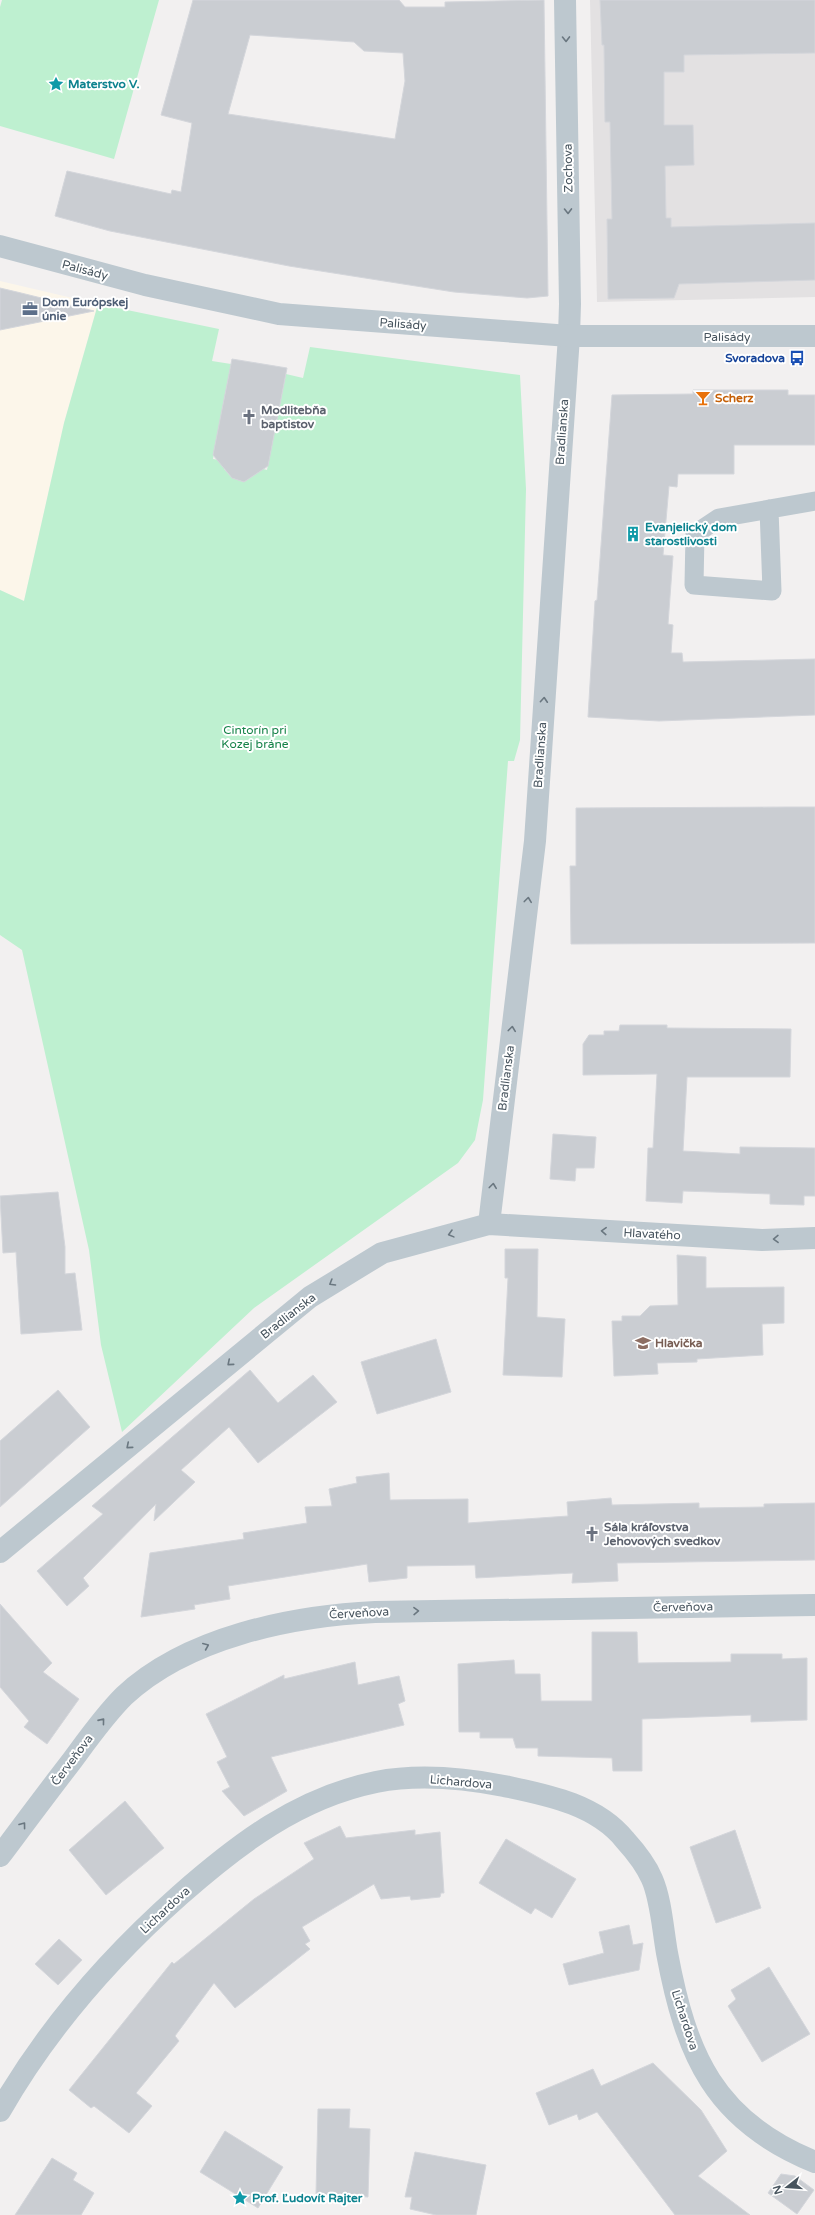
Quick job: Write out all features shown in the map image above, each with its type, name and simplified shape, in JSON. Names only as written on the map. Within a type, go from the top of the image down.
[{"type":"street","name":"Zochova","points":[[565,0],[570,304],[569,336]]},
{"type":"street","name":"Palisády","points":[[0,246],[145,285],[279,314],[569,336],[815,336]]},
{"type":"street","name":"Bradlianska","points":[[0,1552],[310,1297],[382,1253],[489,1224],[535,841],[569,336]]},
{"type":"street","name":"Hlavatého","points":[[489,1224],[762,1240],[815,1238]]},
{"type":"street","name":"Červeňova","points":[[0,1856],[104,1718],[125,1696],[145,1679],[189,1654],[250,1631],[326,1615],[374,1612],[815,1605]]},
{"type":"street","name":"Lichardova","points":[[0,2111],[12,2090],[47,2038],[89,1986],[123,1949],[204,1874],[251,1837],[294,1810],[344,1790],[388,1780],[442,1779],[497,1785],[535,1792],[582,1808],[617,1830],[651,1876],[677,2002],[689,2038],[705,2073],[726,2102],[750,2126],[778,2145],[815,2162]]},
{"type":"lane","points":[[769,509],[772,590],[694,585],[695,534],[719,518],[769,509],[815,501]]},
{"type":"shaded area","points":[[590,0],[815,0],[815,297],[597,302]]},
{"type":"shaded area","points":[[0,281],[98,304],[64,423],[24,601],[0,590]]},
{"type":"green space","points":[[2,0],[159,0],[114,159],[0,126],[0,7]]},
{"type":"green space","name":"Cintorín pri Kozej bráne","points":[[98,304],[219,329],[212,361],[231,364],[213,459],[226,461],[224,469],[232,478],[244,482],[256,467],[267,470],[286,374],[303,378],[310,347],[520,375],[526,489],[520,740],[514,761],[508,761],[483,1100],[475,1140],[458,1163],[254,1308],[122,1432],[101,1345],[89,1250],[22,950],[0,935],[0,590],[24,601],[64,423]]},
{"type":"building","points":[[193,0],[399,0],[405,7],[445,7],[445,2],[544,0],[548,296],[527,298],[454,292],[289,266],[110,231],[55,216],[67,171],[171,194],[172,190],[181,192],[192,123],[161,115]],"holes":[[[250,35],[354,42],[364,51],[403,53],[405,81],[395,139],[228,114]]]},
{"type":"building","points":[[600,0],[815,0],[815,53],[684,55],[684,72],[664,72],[664,125],[693,125],[694,165],[665,166],[666,218],[671,218],[671,227],[815,223],[815,280],[679,284],[674,298],[608,299],[607,219],[612,219],[610,122],[605,122],[604,45],[602,45]]},
{"type":"building","name":"Dom Európskej únie","points":[[0,288],[17,292],[94,311],[0,330]]},
{"type":"building","name":"Modlitebňa baptistov","points":[[232,359],[287,368],[268,466],[244,482],[232,478],[213,455]]},
{"type":"building","name":"Evanjelický dom starostlivosti","points":[[693,390],[788,390],[788,395],[815,395],[815,445],[734,445],[734,474],[678,474],[677,487],[669,486],[663,555],[673,556],[668,624],[673,625],[671,653],[682,653],[683,662],[815,659],[815,715],[659,721],[588,717],[595,601],[597,600],[612,395],[693,394]]},
{"type":"building","points":[[815,807],[815,943],[571,944],[570,866],[576,866],[576,808]]},
{"type":"building","points":[[620,1025],[667,1025],[667,1028],[791,1029],[790,1077],[687,1077],[683,1151],[740,1154],[740,1147],[815,1148],[815,1196],[804,1196],[804,1205],[770,1204],[770,1194],[683,1191],[682,1203],[646,1201],[648,1148],[653,1148],[657,1074],[583,1075],[583,1044],[589,1035],[604,1035],[604,1031],[619,1031]]},
{"type":"building","points":[[553,1134],[596,1137],[594,1168],[576,1168],[575,1181],[550,1179]]},
{"type":"building","points":[[58,1192],[65,1247],[65,1274],[75,1273],[82,1330],[21,1334],[16,1252],[3,1253],[0,1196]]},
{"type":"building","points":[[505,1249],[538,1249],[537,1317],[565,1319],[562,1377],[503,1375],[508,1278],[505,1278]]},
{"type":"building","points":[[677,1255],[706,1257],[706,1288],[784,1287],[784,1323],[762,1324],[763,1355],[697,1359],[697,1362],[657,1363],[658,1374],[614,1376],[612,1321],[622,1321],[622,1316],[640,1316],[650,1306],[678,1305]]},
{"type":"building","points":[[436,1339],[451,1392],[377,1414],[361,1362]]},
{"type":"building","points":[[250,1370],[278,1403],[313,1375],[337,1402],[258,1463],[229,1427],[181,1470],[195,1482],[154,1521],[156,1504],[83,1578],[89,1586],[67,1606],[37,1571],[103,1514],[92,1506]]},
{"type":"building","points":[[58,1390],[90,1427],[0,1507],[0,1441]]},
{"type":"building","points":[[389,1473],[390,1500],[468,1499],[468,1523],[568,1516],[567,1502],[611,1498],[612,1505],[699,1503],[699,1508],[764,1507],[764,1504],[815,1503],[815,1560],[617,1563],[618,1581],[572,1583],[573,1573],[476,1578],[475,1565],[407,1566],[407,1578],[369,1582],[367,1564],[228,1586],[230,1599],[194,1605],[195,1609],[141,1617],[150,1553],[244,1539],[243,1533],[307,1523],[305,1507],[332,1506],[329,1489],[357,1483],[356,1477]]},
{"type":"building","points":[[0,1604],[52,1663],[43,1672],[79,1699],[47,1744],[24,1727],[29,1721],[0,1687]]},
{"type":"building","points":[[592,1632],[637,1632],[638,1663],[731,1662],[731,1654],[782,1654],[782,1659],[807,1658],[807,1720],[751,1722],[751,1715],[642,1719],[642,1771],[613,1771],[612,1758],[538,1756],[538,1748],[516,1748],[513,1738],[480,1738],[480,1732],[459,1732],[458,1664],[514,1660],[515,1674],[540,1674],[541,1701],[592,1701]]},
{"type":"building","points":[[355,1662],[358,1685],[399,1676],[405,1701],[398,1704],[404,1725],[271,1757],[287,1791],[244,1816],[222,1791],[230,1787],[217,1762],[227,1757],[206,1714],[284,1675],[284,1679]]},
{"type":"building","points":[[125,1801],[164,1848],[106,1895],[69,1850]]},
{"type":"building","points":[[340,1826],[346,1838],[415,1830],[415,1835],[440,1832],[444,1893],[441,1893],[440,1897],[411,1900],[410,1896],[381,1899],[374,1884],[302,1927],[310,1941],[305,1944],[310,1949],[235,2008],[214,1983],[175,2036],[179,2041],[136,2093],[152,2106],[129,2133],[94,2106],[91,2108],[69,2090],[172,1962],[174,1964],[254,1899],[314,1859],[304,1843]]},
{"type":"building","points":[[735,1830],[761,1908],[716,1923],[690,1847]]},
{"type":"building","points":[[506,1839],[576,1879],[552,1918],[535,1908],[531,1914],[479,1883]]},
{"type":"building","points":[[629,1925],[633,1945],[643,1943],[639,1970],[569,1985],[563,1964],[604,1953],[599,1932]]},
{"type":"building","points":[[59,1939],[82,1960],[58,1985],[35,1964]]},
{"type":"building","points":[[769,1967],[810,2034],[762,2062],[728,2006],[736,1999],[731,1990]]},
{"type":"building","points":[[653,2063],[701,2110],[727,2151],[698,2176],[750,2215],[675,2215],[597,2112],[579,2120],[577,2114],[549,2125],[536,2093],[593,2069],[601,2086]]},
{"type":"building","points":[[318,2109],[350,2109],[349,2128],[370,2129],[368,2197],[316,2194]]},
{"type":"building","points":[[225,2131],[283,2167],[258,2208],[200,2172]]},
{"type":"building","points":[[415,2152],[486,2165],[476,2215],[436,2215],[410,2209],[412,2197],[405,2197]]},
{"type":"building","points":[[52,2158],[77,2173],[73,2180],[94,2193],[81,2215],[15,2215]]},
{"type":"building","points":[[781,2174],[795,2176],[814,2190],[797,2214],[768,2193]]},
{"type":"place","name":"Materstvo V.","points":[[56,84]]},
{"type":"place","name":"Dom Európskej únie","points":[[30,309]]},
{"type":"place","name":"Svoradova","points":[[797,358]]},
{"type":"place","name":"Scherz","points":[[703,398]]},
{"type":"place","name":"Modlitebňa baptistov","points":[[249,417]]},
{"type":"place","name":"Evanjelický dom starostlivosti","points":[[633,534]]},
{"type":"place","name":"Hlavička","points":[[643,1343]]},
{"type":"place","name":"Sála kráľovstva Jehovových svedkov","points":[[592,1534]]},
{"type":"place","name":"Prof. Ľudovít Rajter","points":[[240,2198]]}]
